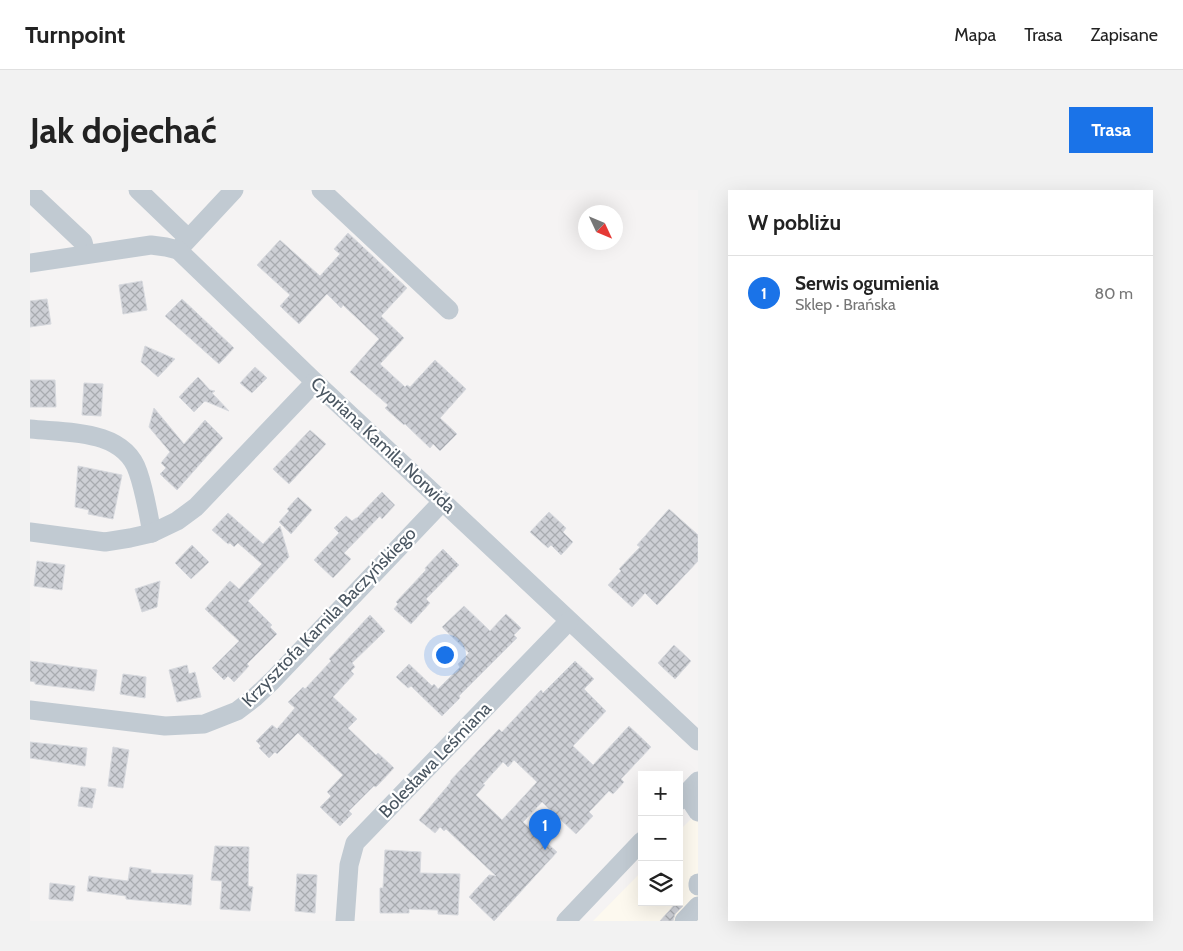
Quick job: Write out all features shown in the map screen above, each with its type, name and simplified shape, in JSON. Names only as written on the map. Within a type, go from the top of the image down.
[{"type":"street","name":"Cypriana Kamila Norwida","points":[[138,190],[183,244],[315,382],[698,741]]},
{"type":"street","points":[[30,263],[151,245],[166,247],[183,244],[234,190]]},
{"type":"street","points":[[321,190],[449,310]]},
{"type":"street","points":[[30,192],[83,242],[86,254]]},
{"type":"street","points":[[30,532],[105,542],[152,533],[177,521],[196,507],[315,382]]},
{"type":"street","points":[[30,429],[101,437],[125,451],[133,460],[138,472],[152,533]]},
{"type":"street","name":"Krzysztofa Kamila Baczyńskiego","points":[[30,710],[165,726],[204,724],[237,711],[272,681],[443,501]]},
{"type":"street","name":"Bolesława Leśmiana","points":[[346,921],[349,865],[355,843],[569,621]]},
{"type":"street","points":[[688,792],[698,812]]},
{"type":"street","points":[[571,919],[638,845]]},
{"type":"street","points":[[684,921],[698,906]]},
{"type":"shaded area","points":[[698,812],[698,921],[593,921],[638,875],[638,906],[683,906],[683,827]]},
{"type":"building","points":[[348,233],[407,288],[381,316],[404,338],[380,364],[405,387],[407,385],[410,387],[435,360],[466,389],[440,418],[457,434],[440,451],[433,444],[430,448],[385,408],[388,405],[350,372],[379,339],[343,305],[341,308],[327,294],[299,324],[280,306],[290,295],[257,265],[280,240],[320,276],[340,254],[334,249]]},
{"type":"building","points":[[142,281],[147,310],[123,314],[119,285]]},
{"type":"building","points":[[47,299],[51,324],[30,327],[30,301]]},
{"type":"building","points":[[182,299],[234,348],[219,364],[165,316]]},
{"type":"building","points":[[145,346],[175,359],[158,377],[141,362]]},
{"type":"building","points":[[255,367],[267,378],[252,393],[240,383]]},
{"type":"building","points":[[198,377],[210,390],[215,391],[212,393],[229,411],[205,401],[194,412],[179,397]]},
{"type":"building","points":[[30,380],[55,380],[56,407],[30,407]]},
{"type":"building","points":[[84,383],[103,384],[101,416],[82,415]]},
{"type":"building","points":[[154,408],[184,444],[205,420],[223,438],[177,490],[160,474],[166,468],[161,463],[170,452],[149,427]]},
{"type":"building","points":[[310,430],[326,444],[289,484],[273,469]]},
{"type":"building","points":[[78,466],[122,475],[113,519],[88,514],[89,510],[75,507]]},
{"type":"building","points":[[382,492],[395,505],[382,519],[380,516],[344,553],[351,559],[333,578],[314,560],[339,533],[334,528],[346,516],[352,521],[357,518]]},
{"type":"building","points":[[298,497],[312,510],[291,534],[279,522]]},
{"type":"building","points":[[669,509],[698,535],[698,561],[657,605],[645,593],[632,607],[608,585],[621,571],[619,569],[640,547],[637,545]]},
{"type":"building","points":[[549,512],[566,528],[563,532],[573,542],[561,555],[551,545],[548,548],[530,532]]},
{"type":"building","points":[[228,513],[263,544],[280,526],[289,557],[248,601],[272,625],[270,627],[277,634],[247,664],[249,666],[234,682],[228,676],[224,680],[212,668],[239,641],[205,609],[230,581],[239,589],[262,564],[238,543],[234,547],[230,543],[228,544],[212,530]]},
{"type":"building","points":[[192,545],[209,562],[191,579],[175,563]]},
{"type":"building","points":[[443,549],[459,565],[426,599],[430,603],[411,624],[394,609],[398,604],[396,602]]},
{"type":"building","points":[[37,561],[65,565],[62,590],[34,586]]},
{"type":"building","points":[[160,581],[157,607],[142,612],[135,589]]},
{"type":"building","points":[[464,606],[490,631],[506,614],[521,628],[514,635],[517,638],[459,696],[460,698],[442,716],[411,686],[408,688],[396,677],[409,664],[432,686],[434,684],[438,689],[460,667],[458,664],[469,653],[442,627]]},
{"type":"building","points":[[370,615],[385,631],[352,663],[355,667],[351,671],[354,674],[333,697],[357,719],[348,728],[376,755],[378,753],[394,768],[349,811],[352,814],[340,826],[320,807],[331,796],[327,792],[343,775],[298,733],[277,754],[275,752],[269,758],[259,748],[261,746],[256,741],[272,725],[277,729],[295,708],[288,702],[303,687],[305,689],[331,661],[329,659]]},
{"type":"building","points":[[674,645],[691,661],[675,679],[658,663]]},
{"type":"building","points":[[30,661],[97,670],[94,691],[35,684],[35,682],[30,681]]},
{"type":"building","points":[[575,661],[594,679],[584,689],[606,711],[573,746],[593,765],[629,726],[651,747],[621,779],[624,782],[613,794],[609,791],[589,812],[593,816],[576,834],[542,802],[523,822],[557,852],[494,921],[469,897],[489,875],[496,876],[446,829],[444,831],[440,827],[435,833],[419,820],[450,781],[499,729],[502,732],[541,690],[543,693]],"holes":[[[514,760],[537,782],[502,820],[476,795],[485,785],[483,784],[503,762],[508,767]]]},
{"type":"building","points":[[187,665],[189,674],[195,672],[201,697],[177,702],[169,670]]},
{"type":"building","points":[[123,674],[146,677],[145,698],[120,694]]},
{"type":"building","points":[[30,742],[87,748],[85,766],[30,758]]},
{"type":"building","points":[[113,747],[129,750],[123,788],[108,786]]},
{"type":"building","points":[[81,787],[96,789],[92,808],[78,806]]},
{"type":"building","points":[[215,846],[249,847],[248,886],[253,887],[250,911],[220,909],[222,881],[211,880]]},
{"type":"building","points":[[385,850],[421,852],[420,873],[460,874],[458,915],[438,914],[438,910],[409,909],[409,913],[380,913],[380,888],[383,888]]},
{"type":"building","points":[[130,867],[151,870],[151,873],[193,875],[191,905],[126,899],[126,896],[87,891],[89,876],[128,881]]},
{"type":"building","points":[[297,874],[317,875],[315,913],[295,911]]},
{"type":"building","points":[[50,883],[75,886],[73,901],[49,899]]},
{"type":"building","points":[[673,906],[683,906],[675,914],[673,921],[660,921]]},
{"type":"place","name":"Serwis ogumienia","points":[[545,850]]}]
